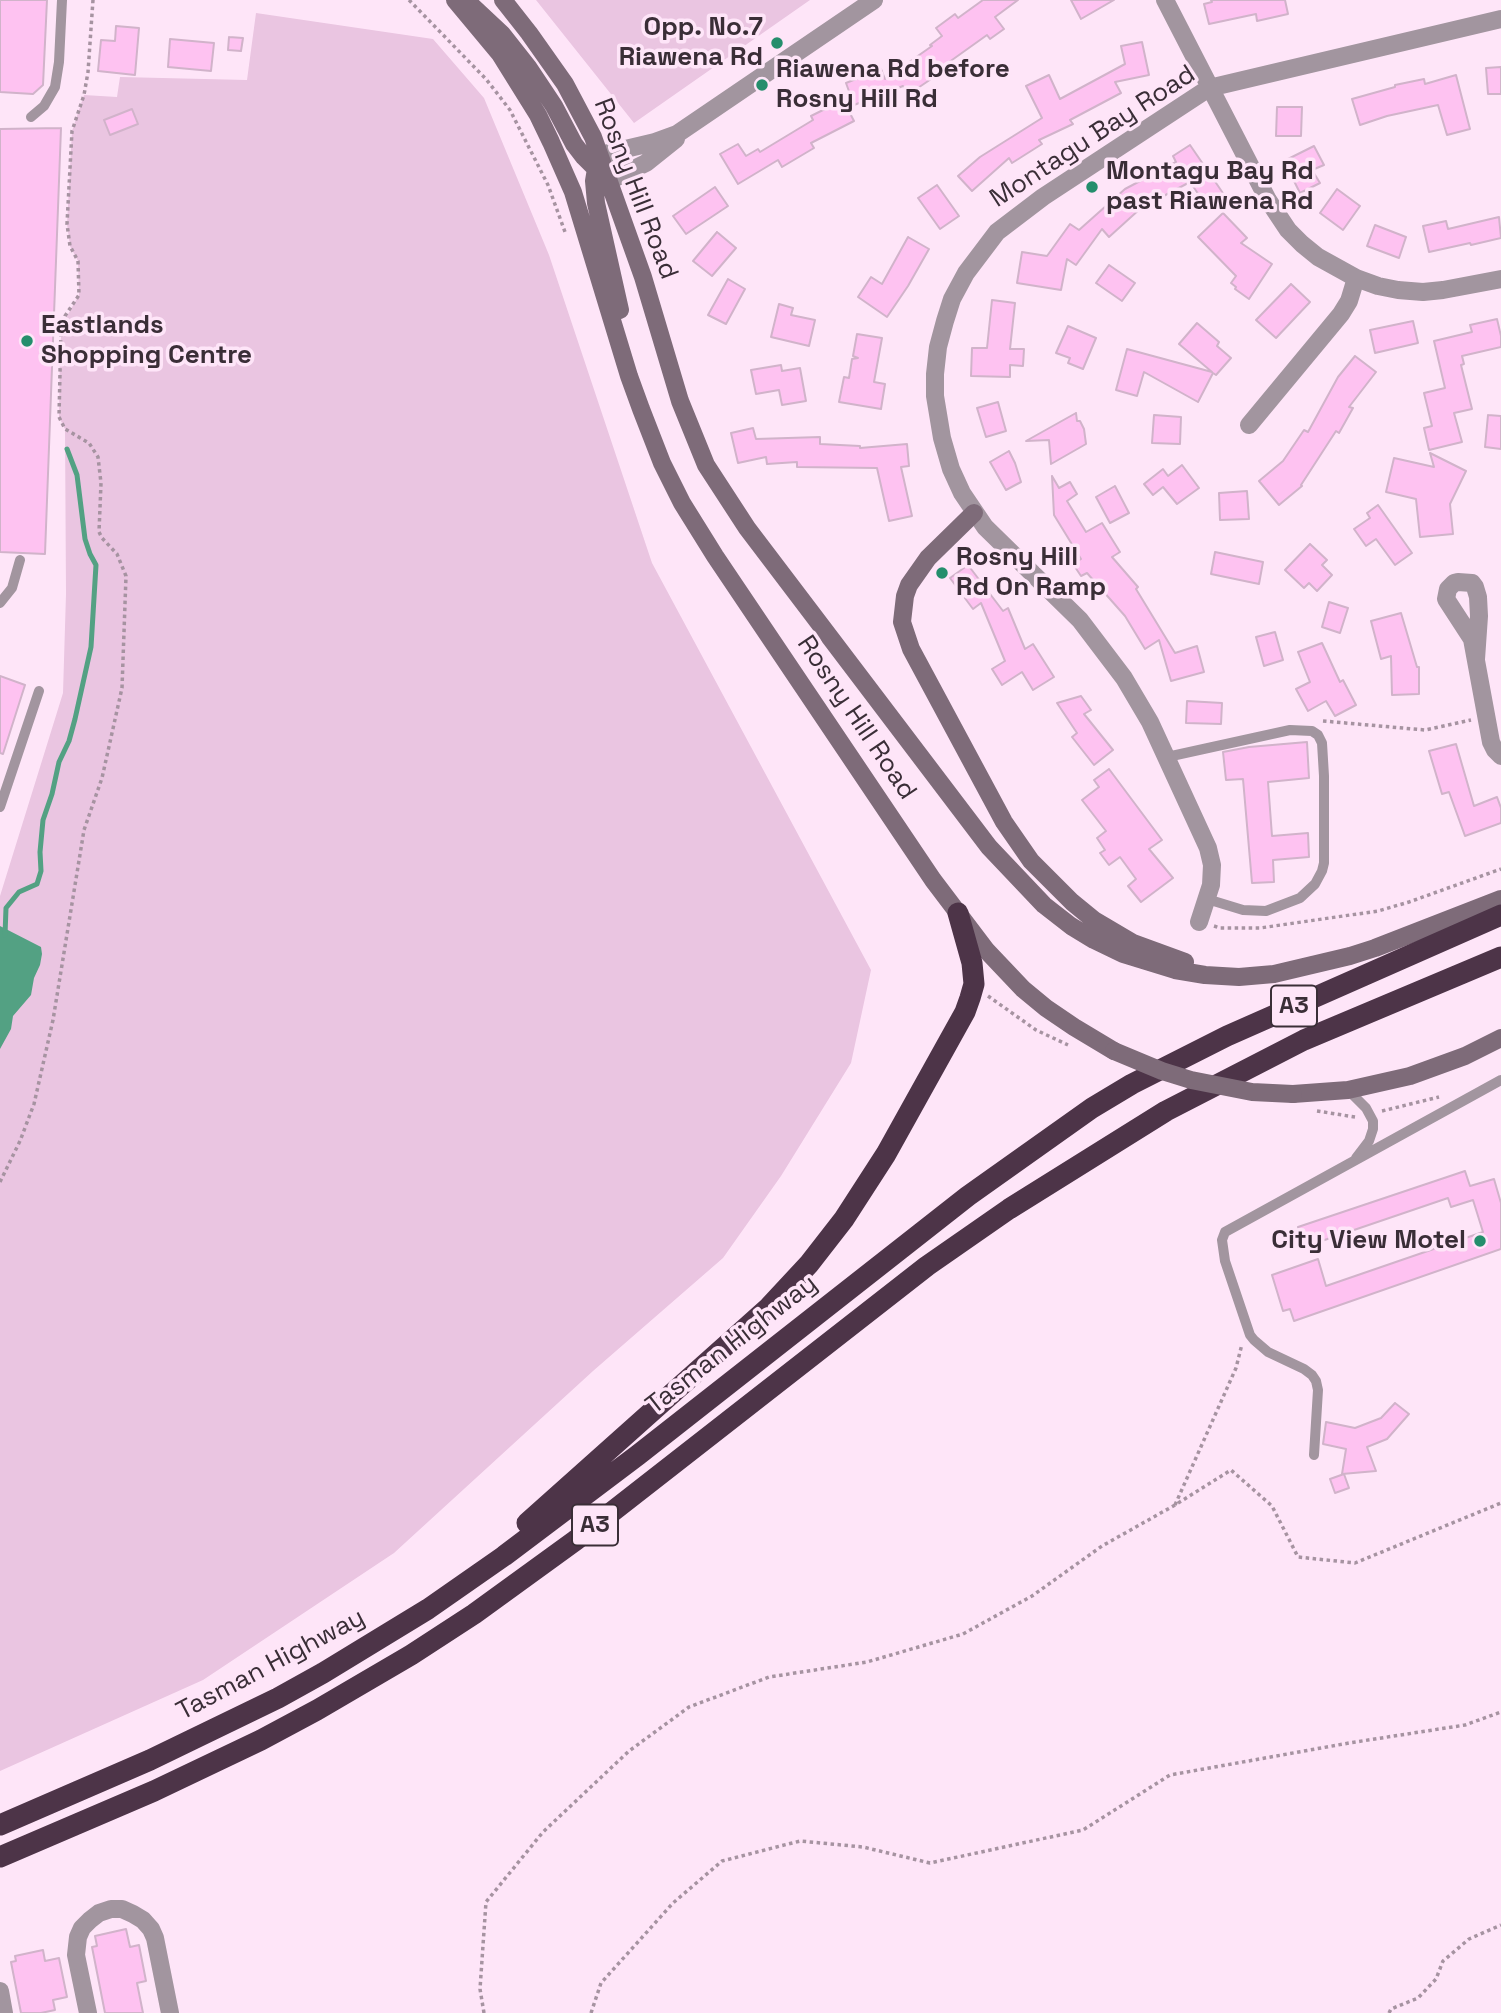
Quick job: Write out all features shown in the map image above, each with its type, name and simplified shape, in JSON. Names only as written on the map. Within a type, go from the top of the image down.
[{"type":"highway","points":[[428,1609],[761,1314],[809,1264],[844,1219],[886,1154],[965,1012],[974,984],[972,963],[958,913]]},
{"type":"highway","name":"Tasman Highway","points":[[0,1825],[150,1760],[266,1704],[323,1674],[428,1609],[586,1495],[978,1188],[1092,1108],[1227,1036],[1501,915]]},
{"type":"highway","name":"A3","points":[[0,1857],[154,1791],[238,1751],[317,1710],[411,1655],[474,1614],[576,1540],[937,1259],[1009,1209],[1147,1123],[1235,1074],[1304,1040],[1501,957]]},
{"type":"main road","name":"Rosny Hill Road","points":[[455,0],[500,54],[533,106],[551,142],[573,192],[626,366],[662,463],[682,503],[933,880],[986,950],[1023,989],[1073,1027],[1114,1051],[1191,1080],[1252,1092],[1293,1094],[1348,1090],[1410,1076],[1465,1056],[1501,1038]]},
{"type":"main road","points":[[465,0],[502,34],[528,67],[554,106],[574,144],[598,161],[595,196],[620,309],[626,366]]},
{"type":"main road","name":"Rosny Hill Road","points":[[503,0],[565,85],[590,130],[598,161],[609,181],[642,277],[680,401],[706,465],[747,528],[989,847],[1044,905],[1071,926],[1123,954],[1175,970],[1205,975],[1257,976],[1297,970]]},
{"type":"main road","points":[[974,513],[943,542],[916,573],[905,596],[902,622],[911,649],[1014,838],[1040,870],[1072,902],[1094,920],[1133,943],[1204,966],[1246,971],[1297,970]]},
{"type":"main road","name":"A3","points":[[1297,970],[1375,948],[1501,899]]},
{"type":"street","points":[[609,181],[628,173],[661,152],[689,127],[874,0]]},
{"type":"street","points":[[1166,0],[1209,89],[1268,200],[1288,230],[1318,257],[1356,278],[1378,286],[1423,292],[1501,279]]},
{"type":"street","name":"Montagu Bay Road","points":[[1199,922],[1212,875],[1208,848],[1167,757],[1138,701],[1100,644],[1064,603],[996,540],[974,513],[951,469],[938,423],[935,374],[938,347],[952,299],[966,273],[997,232],[1017,215],[1209,89],[1501,19]]},
{"type":"street","points":[[598,161],[662,140],[689,127]]},
{"type":"street","points":[[1249,425],[1341,314],[1349,301],[1356,278]]},
{"type":"street","points":[[1476,659],[1491,742],[1501,756]]},
{"type":"street","points":[[88,2013],[76,1955],[78,1937],[90,1920],[111,1909],[122,1909],[133,1914],[151,1929],[170,2013]]},
{"type":"street","points":[[0,1991],[4,2013]]},
{"type":"lane","points":[[31,117],[44,106],[55,87],[62,0]]},
{"type":"lane","points":[[0,603],[12,587],[20,560]]},
{"type":"lane","points":[[0,807],[39,691]]},
{"type":"lane","points":[[1167,757],[1290,730],[1312,731],[1322,743],[1324,863],[1315,884],[1300,898],[1266,911],[1243,910],[1207,899]]},
{"type":"lane","points":[[1314,1455],[1318,1390],[1316,1381],[1304,1369],[1280,1359],[1260,1346],[1250,1335],[1225,1261],[1222,1240],[1225,1232],[1501,1080]]},
{"type":"lane","points":[[1348,1090],[1371,1114],[1374,1125],[1372,1134],[1354,1161]]},
{"type":"path","points":[[0,1182],[34,1104],[53,1020],[84,830],[102,778],[122,688],[126,576],[117,554],[99,532],[101,483],[98,457],[89,443],[65,429],[59,417],[61,329],[65,316],[79,295],[78,261],[70,246],[67,224],[72,131],[84,95],[88,72],[93,0]]},
{"type":"path","points":[[1199,922],[1220,928],[1260,928],[1378,911],[1501,869]]},
{"type":"path","points":[[1305,1110],[1359,1117],[1441,1097],[1455,1107]]},
{"type":"path","points":[[1175,1505],[1236,1368],[1246,1325]]},
{"type":"path","points":[[484,2013],[480,1989],[486,1902],[543,1832],[629,1751],[689,1707],[769,1677],[867,1662],[963,1633],[1032,1596],[1102,1546],[1231,1470],[1272,1506],[1298,1557],[1355,1563],[1501,1503]]},
{"type":"path","points":[[591,2013],[601,1983],[673,1903],[722,1861],[800,1841],[863,1847],[930,1863],[1083,1830],[1170,1775],[1465,1725],[1501,1713]]},
{"type":"path","points":[[1389,2013],[1391,2009],[1418,1998],[1436,1979],[1443,1961],[1469,1938],[1501,1925]]},
{"type":"shaded area","points":[[536,0],[810,0],[634,123]]},
{"type":"shaded area","points":[[256,13],[433,39],[484,98],[549,255],[652,563],[871,970],[851,1063],[781,1176],[723,1258],[593,1371],[394,1553],[203,1680],[0,1771],[0,896],[63,693],[66,594],[65,429],[59,417],[60,345],[63,323],[79,295],[78,261],[70,246],[67,224],[72,131],[84,95],[117,97],[120,77],[247,80]]},
{"type":"shaded area","points":[[0,926],[41,947],[42,954],[31,995],[13,1016],[11,1029],[0,1049]]},
{"type":"building","points":[[0,0],[47,0],[43,85],[33,94],[0,92]]},
{"type":"building","points":[[983,0],[1018,0],[995,17],[1004,29],[990,39],[987,35],[909,94],[903,86],[854,105],[846,83],[881,69],[885,79],[942,36],[936,28],[955,14],[958,18]]},
{"type":"building","points":[[1071,0],[1114,0],[1081,19]]},
{"type":"building","points":[[1211,0],[1285,0],[1288,14],[1257,21],[1256,14],[1209,24],[1204,4],[1212,2]]},
{"type":"building","points":[[116,26],[139,28],[135,75],[98,71],[101,40],[115,41]]},
{"type":"building","points":[[229,37],[243,38],[241,51],[228,50]]},
{"type":"building","points":[[170,39],[214,43],[211,71],[168,67]]},
{"type":"building","points":[[1142,42],[1149,75],[1115,82],[1121,93],[1070,120],[1073,124],[1039,140],[1042,144],[1012,163],[1009,158],[972,191],[958,176],[980,157],[1042,118],[1026,86],[1049,75],[1060,99],[1125,64],[1121,46]]},
{"type":"building","points":[[1501,67],[1501,94],[1488,94],[1486,68]]},
{"type":"building","points":[[1456,75],[1470,129],[1447,135],[1438,105],[1360,125],[1352,99],[1395,85],[1424,79],[1425,84]]},
{"type":"building","points":[[843,100],[854,121],[811,143],[814,148],[782,167],[778,160],[738,184],[720,154],[738,144],[746,156],[758,149],[760,152],[813,120],[811,116]]},
{"type":"building","points":[[1277,107],[1302,107],[1301,136],[1276,136]]},
{"type":"building","points":[[132,109],[138,124],[110,135],[104,120]]},
{"type":"building","name":"Eastlands Shopping Centre","points":[[61,128],[45,554],[0,552],[0,129]]},
{"type":"building","points":[[1190,145],[1227,199],[1210,211],[1190,182],[1141,208],[1109,237],[1102,229],[1076,265],[1067,259],[1061,290],[1017,283],[1022,252],[1047,256],[1070,224],[1079,230],[1125,189],[1176,162],[1173,156]]},
{"type":"building","points":[[1314,146],[1324,165],[1312,170],[1320,183],[1300,193],[1284,161]]},
{"type":"building","points":[[937,185],[959,216],[940,229],[918,198]]},
{"type":"building","points":[[715,187],[728,206],[686,234],[673,216]]},
{"type":"building","points":[[1337,189],[1360,206],[1343,230],[1320,213]]},
{"type":"building","points":[[1223,213],[1247,238],[1241,243],[1272,264],[1249,299],[1231,283],[1236,276],[1198,237]]},
{"type":"building","points":[[1499,217],[1501,238],[1429,252],[1423,226],[1446,221],[1448,229]]},
{"type":"building","points":[[1375,225],[1406,237],[1399,258],[1367,246]]},
{"type":"building","points":[[717,232],[736,248],[712,276],[693,261]]},
{"type":"building","points":[[908,237],[929,249],[887,317],[858,297],[871,277],[882,284]]},
{"type":"building","points":[[1109,265],[1135,283],[1122,301],[1096,283]]},
{"type":"building","points":[[728,279],[745,289],[726,324],[708,315]]},
{"type":"building","points":[[1291,284],[1310,302],[1276,338],[1256,320]]},
{"type":"building","points":[[992,300],[1015,303],[1010,349],[1024,349],[1023,366],[1010,365],[1010,377],[971,376],[972,348],[987,348]]},
{"type":"building","points":[[779,304],[793,308],[791,315],[815,320],[809,346],[771,337]]},
{"type":"building","points":[[1497,319],[1501,347],[1462,356],[1464,364],[1461,365],[1472,409],[1454,413],[1462,442],[1429,450],[1424,428],[1432,426],[1424,393],[1445,388],[1434,341],[1472,332],[1470,325]]},
{"type":"building","points":[[1413,321],[1418,343],[1375,353],[1370,330]]},
{"type":"building","points":[[1197,323],[1219,342],[1217,346],[1231,358],[1216,375],[1213,373],[1198,402],[1144,372],[1137,396],[1116,390],[1127,349],[1212,372],[1179,344]]},
{"type":"building","points":[[1068,326],[1096,338],[1083,369],[1068,363],[1070,358],[1056,353]]},
{"type":"building","points":[[857,334],[882,338],[874,382],[885,384],[881,409],[839,402],[844,377],[849,378],[852,359],[858,358],[853,356]]},
{"type":"building","points":[[1355,356],[1376,372],[1349,407],[1353,408],[1339,433],[1336,431],[1302,486],[1279,505],[1259,481],[1283,461],[1304,430],[1308,432],[1338,377]]},
{"type":"building","points":[[781,365],[782,371],[800,368],[806,401],[782,405],[779,390],[756,394],[751,370]]},
{"type":"building","points":[[998,402],[1006,431],[986,437],[977,408]]},
{"type":"building","points":[[1076,413],[1077,421],[1080,421],[1084,429],[1086,444],[1051,464],[1049,440],[1026,441]]},
{"type":"building","points":[[1154,415],[1181,417],[1180,444],[1152,443]]},
{"type":"building","points":[[1488,415],[1501,416],[1501,449],[1485,447]]},
{"type":"building","points":[[753,428],[756,439],[820,437],[820,444],[860,448],[907,444],[909,466],[901,467],[912,516],[889,521],[877,468],[797,467],[797,462],[767,464],[766,457],[738,463],[731,433]]},
{"type":"building","points":[[1009,451],[1021,482],[1006,490],[990,462]]},
{"type":"building","points":[[1430,453],[1466,471],[1450,504],[1453,534],[1420,537],[1416,499],[1386,492],[1394,458],[1434,467]]},
{"type":"building","points":[[1182,465],[1199,488],[1177,504],[1163,487],[1153,495],[1144,484],[1163,469],[1168,476]]},
{"type":"building","points":[[1052,476],[1059,488],[1070,482],[1077,494],[1067,501],[1086,532],[1102,523],[1120,552],[1112,557],[1138,587],[1136,589],[1175,653],[1197,646],[1204,672],[1171,681],[1159,640],[1145,649],[1125,616],[1087,573],[1081,576],[1073,564],[1081,559],[1054,515]]},
{"type":"building","points":[[1115,486],[1129,513],[1110,523],[1096,497]]},
{"type":"building","points":[[1247,491],[1249,519],[1220,520],[1219,493]]},
{"type":"building","points":[[1378,505],[1412,553],[1395,565],[1376,539],[1366,546],[1354,529],[1370,518],[1367,513]]},
{"type":"building","points":[[1310,544],[1327,560],[1322,565],[1332,575],[1317,591],[1309,583],[1304,588],[1285,570]]},
{"type":"building","points":[[1215,552],[1263,562],[1259,584],[1211,574]]},
{"type":"building","points":[[968,565],[1003,611],[1008,608],[1025,649],[1033,644],[1054,677],[1033,690],[1022,672],[1002,685],[992,669],[1005,661],[981,603],[973,609],[950,578]]},
{"type":"building","points":[[1329,602],[1348,608],[1340,633],[1322,627]]},
{"type":"building","points":[[1401,613],[1419,667],[1419,694],[1392,695],[1391,656],[1381,659],[1371,621]]},
{"type":"building","points":[[1275,632],[1283,660],[1264,666],[1256,637]]},
{"type":"building","points":[[1322,643],[1340,682],[1343,680],[1356,705],[1335,716],[1326,701],[1308,711],[1296,689],[1310,682],[1298,652]]},
{"type":"building","points":[[0,676],[25,685],[3,754],[0,753]]},
{"type":"building","points":[[1081,696],[1091,710],[1084,714],[1113,750],[1094,765],[1072,737],[1077,733],[1057,703]]},
{"type":"building","points":[[1187,701],[1222,703],[1221,724],[1186,723]]},
{"type":"building","points":[[1307,742],[1309,778],[1268,782],[1272,836],[1308,833],[1309,857],[1273,860],[1274,882],[1252,883],[1243,779],[1226,780],[1223,752]]},
{"type":"building","points":[[1456,744],[1474,806],[1497,797],[1501,808],[1501,823],[1465,836],[1449,792],[1442,794],[1429,751]]},
{"type":"building","points":[[1109,769],[1162,840],[1149,849],[1173,878],[1141,902],[1128,886],[1136,879],[1120,857],[1109,865],[1100,853],[1105,850],[1097,838],[1106,831],[1082,800],[1099,787],[1094,780]]},
{"type":"building","name":"City View Motel","points":[[1465,1171],[1470,1186],[1494,1179],[1501,1203],[1501,1249],[1294,1321],[1290,1309],[1283,1311],[1272,1275],[1318,1259],[1326,1286],[1483,1232],[1473,1200],[1451,1207],[1448,1198],[1304,1247],[1298,1227]]},
{"type":"building","points":[[1395,1403],[1409,1414],[1387,1439],[1367,1447],[1376,1471],[1342,1474],[1346,1449],[1323,1444],[1326,1422],[1355,1428],[1381,1418]]},
{"type":"building","points":[[1344,1474],[1349,1488],[1335,1493],[1330,1479]]},
{"type":"building","points":[[126,1929],[130,1947],[139,1945],[146,1981],[137,1983],[143,2013],[105,2013],[92,1947],[97,1946],[95,1936]]},
{"type":"building","points":[[43,1950],[45,1961],[59,1958],[67,1997],[53,2000],[55,2010],[21,2013],[11,1962],[16,1961],[15,1956]]},
{"type":"waterway","points":[[5,935],[6,908],[19,892],[37,884],[41,871],[43,820],[59,762],[69,741],[91,647],[96,565],[85,539],[77,475],[67,449]]},
{"type":"place","name":"Opp. No.7 Riawena Rd","points":[[777,43]]},
{"type":"place","name":"Riawena Rd before Rosny Hill Rd","points":[[762,85]]},
{"type":"place","name":"Montagu Bay Rd past Riawena Rd","points":[[1092,187]]},
{"type":"place","name":"Eastlands Shopping Centre","points":[[27,341]]},
{"type":"place","name":"Rosny Hill Rd On Ramp","points":[[942,573]]},
{"type":"place","name":"City View Motel","points":[[1480,1241]]}]
